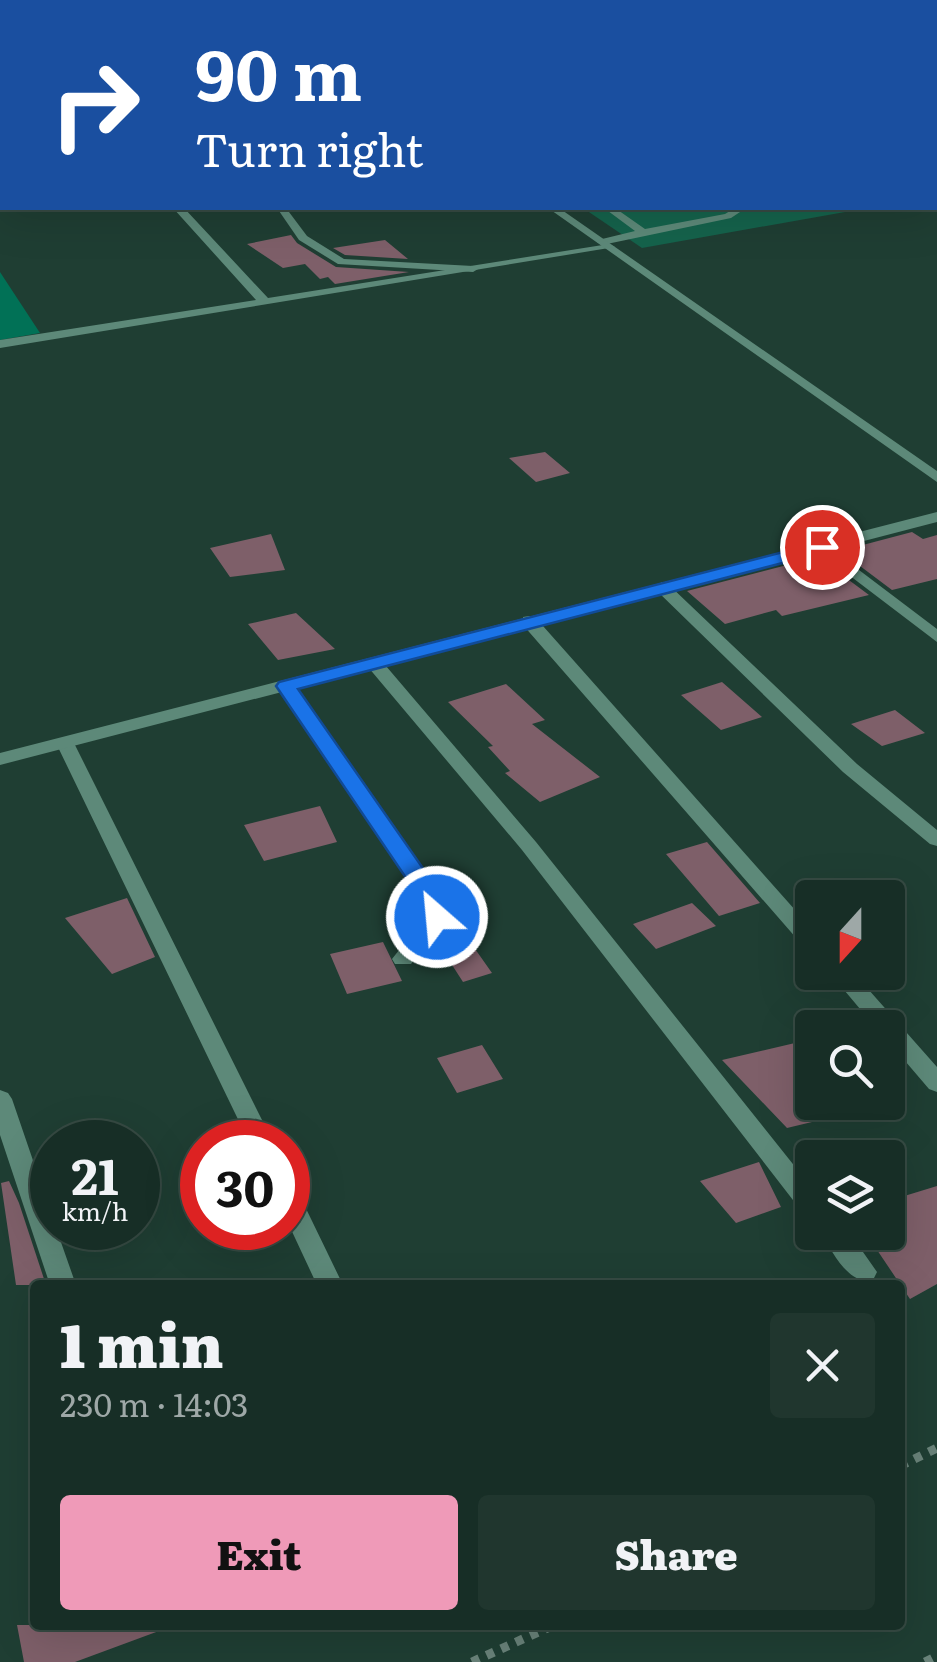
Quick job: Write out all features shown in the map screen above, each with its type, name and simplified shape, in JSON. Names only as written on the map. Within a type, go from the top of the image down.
[{"type":"street","points":[[180,210],[264,301]]},
{"type":"street","points":[[556,210],[937,478]]},
{"type":"street","points":[[0,344],[606,245]]},
{"type":"street","points":[[0,759],[937,518]]},
{"type":"street","points":[[822,547],[937,637]]},
{"type":"street","points":[[662,587],[850,768],[937,840]]},
{"type":"street","points":[[529,621],[795,923]]},
{"type":"street","points":[[374,663],[529,846],[795,1184]]},
{"type":"street","points":[[286,686],[431,897],[437,917],[403,959]]},
{"type":"street","points":[[65,743],[250,1120]]},
{"type":"street","points":[[856,990],[937,1082]]},
{"type":"street","points":[[0,1099],[61,1280]]},
{"type":"street","points":[[310,1243],[328,1280]]},
{"type":"street","points":[[848,1250],[864,1272]]},
{"type":"lane","points":[[282,210],[303,238],[342,262],[473,268]]},
{"type":"lane","points":[[611,210],[644,232]]},
{"type":"lane","points":[[606,245],[644,232],[728,216],[738,210]]},
{"type":"path","points":[[905,1464],[937,1448]]},
{"type":"path","points":[[472,1662],[543,1630]]},
{"type":"path","points":[[926,1662],[937,1656]]},
{"type":"green space","points":[[586,210],[856,210],[642,248]]},
{"type":"green space","points":[[0,272],[40,333],[0,340]]},
{"type":"building","points":[[291,235],[297,243],[336,267],[409,272],[335,284],[328,277],[320,279],[305,264],[283,268],[247,244]]},
{"type":"building","points":[[385,240],[408,259],[345,255],[333,248]]},
{"type":"building","points":[[545,452],[570,473],[536,482],[509,458]]},
{"type":"building","points":[[912,532],[923,539],[937,535],[937,579],[892,590],[840,551]]},
{"type":"building","points":[[271,534],[285,570],[230,577],[210,548]]},
{"type":"building","points":[[818,557],[869,595],[782,616],[776,610],[725,624],[687,591]]},
{"type":"building","points":[[296,613],[335,649],[278,660],[248,624]]},
{"type":"building","points":[[722,682],[762,717],[721,730],[681,695]]},
{"type":"building","points":[[506,684],[545,720],[532,724],[600,777],[540,802],[505,773],[510,771],[488,747],[493,746],[448,702]]},
{"type":"building","points":[[895,710],[925,733],[882,746],[851,724]]},
{"type":"building","points":[[320,806],[337,842],[264,861],[244,825]]},
{"type":"building","points":[[707,842],[760,903],[719,916],[666,854]]},
{"type":"building","points":[[127,898],[155,957],[112,974],[65,918]]},
{"type":"building","points":[[692,903],[716,926],[656,949],[633,924]]},
{"type":"building","points":[[383,942],[402,981],[347,994],[330,954]]},
{"type":"building","points":[[473,946],[492,973],[463,982],[445,954]]},
{"type":"building","points":[[795,1043],[795,1120],[812,1122],[787,1128],[722,1060]]},
{"type":"building","points":[[482,1045],[503,1079],[457,1093],[437,1058]]},
{"type":"building","points":[[759,1162],[781,1207],[736,1223],[700,1181]]},
{"type":"building","points":[[9,1181],[30,1236],[30,1250],[34,1250],[44,1280],[16,1285],[1,1183]]},
{"type":"building","points":[[937,1186],[937,1284],[910,1299],[905,1280],[897,1280],[877,1250],[905,1250],[905,1196]]},
{"type":"building","points":[[17,1625],[30,1625],[30,1630],[162,1630],[75,1662],[24,1662]]},
{"type":"route","points":[[437,917],[431,897],[286,686],[822,547]]}]
